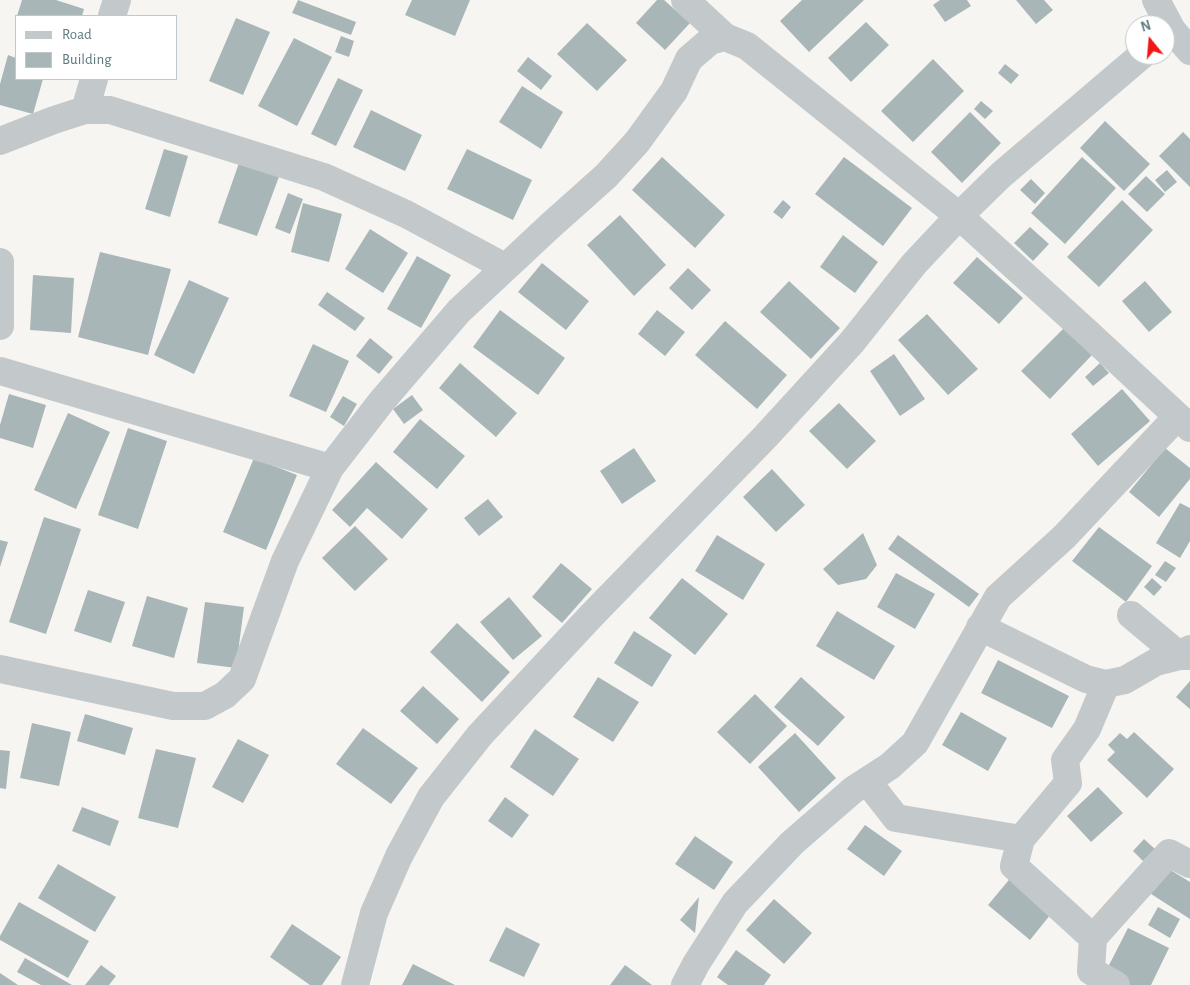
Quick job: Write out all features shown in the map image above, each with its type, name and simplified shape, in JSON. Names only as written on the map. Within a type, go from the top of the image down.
[{"type":"street","points":[[112,15],[117,0]]},
{"type":"street","points":[[685,0],[725,37],[747,46],[959,216],[1184,422],[1064,537],[998,597],[914,742],[890,766],[853,790],[792,843],[735,902],[685,985]]},
{"type":"street","points":[[1156,0],[1176,26],[1190,50]]},
{"type":"street","points":[[0,669],[173,706],[205,706],[224,695],[242,679],[285,561],[330,468],[381,402],[459,312],[505,267],[606,176],[637,142],[674,91],[689,58],[710,41],[725,37]]},
{"type":"street","points":[[355,985],[374,913],[399,856],[431,797],[480,735],[591,616],[766,436],[852,342],[914,264],[959,216],[1001,175],[1130,65]]},
{"type":"street","points":[[85,110],[94,80]]},
{"type":"street","points":[[0,141],[85,110],[110,110],[324,177],[406,214],[505,267]]},
{"type":"street","points":[[0,262],[0,326]]},
{"type":"street","points":[[0,371],[330,468]]},
{"type":"street","points":[[1131,615],[1187,654]]},
{"type":"street","points":[[980,627],[1086,678],[1106,684],[1125,680],[1156,662],[1187,654]]},
{"type":"street","points":[[1094,938],[1014,866],[1021,839],[1068,783],[1066,760],[1087,729],[1106,684]]},
{"type":"street","points":[[867,781],[896,818],[1021,839]]},
{"type":"street","points":[[1116,985],[1092,971],[1094,938],[1169,853],[1190,864]]},
{"type":"building","points":[[22,0],[56,0],[84,9],[82,15],[17,15]]},
{"type":"building","points":[[298,0],[356,22],[351,35],[292,13]]},
{"type":"building","points":[[412,0],[470,0],[455,36],[405,15]]},
{"type":"building","points":[[657,0],[664,0],[690,23],[665,50],[636,23]]},
{"type":"building","points":[[802,0],[864,0],[809,52],[780,21]]},
{"type":"building","points":[[940,0],[967,0],[971,6],[945,22],[933,5]]},
{"type":"building","points":[[1016,0],[1044,0],[1053,10],[1036,24]]},
{"type":"building","points":[[236,18],[270,32],[243,95],[209,81]]},
{"type":"building","points":[[866,22],[889,45],[851,82],[828,58]]},
{"type":"building","points":[[587,23],[627,60],[597,91],[557,54]]},
{"type":"building","points":[[341,36],[354,41],[349,57],[335,52]]},
{"type":"building","points":[[294,38],[332,57],[297,126],[258,106]]},
{"type":"building","points":[[8,55],[15,58],[15,80],[43,80],[33,114],[0,105],[0,84]]},
{"type":"building","points":[[528,57],[552,76],[541,90],[517,71]]},
{"type":"building","points":[[933,59],[964,91],[913,142],[881,111]]},
{"type":"building","points":[[1005,64],[1019,75],[1011,84],[998,73]]},
{"type":"building","points":[[338,78],[363,90],[336,146],[311,134]]},
{"type":"building","points":[[522,86],[563,112],[541,149],[499,122]]},
{"type":"building","points":[[981,101],[993,111],[985,119],[974,109]]},
{"type":"building","points":[[371,110],[422,135],[405,171],[353,147]]},
{"type":"building","points":[[970,112],[1001,143],[962,183],[931,152]]},
{"type":"building","points":[[1105,121],[1150,164],[1124,191],[1080,148]]},
{"type":"building","points":[[1183,132],[1190,139],[1190,187],[1159,156]]},
{"type":"building","points":[[164,149],[188,156],[170,217],[145,209]]},
{"type":"building","points":[[467,149],[532,180],[513,220],[447,189]]},
{"type":"building","points":[[662,157],[725,215],[695,248],[632,190]]},
{"type":"building","points":[[844,157],[912,208],[883,246],[815,194]]},
{"type":"building","points":[[1082,157],[1116,188],[1065,244],[1031,213]]},
{"type":"building","points":[[240,160],[280,174],[257,236],[218,223]]},
{"type":"building","points":[[1167,170],[1177,182],[1165,192],[1155,180]]},
{"type":"building","points":[[1146,176],[1165,194],[1147,212],[1128,194]]},
{"type":"building","points":[[1031,179],[1045,193],[1035,204],[1020,190]]},
{"type":"building","points":[[288,193],[303,199],[290,234],[275,228]]},
{"type":"building","points":[[783,200],[791,207],[782,219],[773,212]]},
{"type":"building","points":[[1122,200],[1153,230],[1099,287],[1067,257]]},
{"type":"building","points":[[303,203],[342,214],[329,262],[291,252]]},
{"type":"building","points":[[620,215],[666,265],[634,296],[587,245]]},
{"type":"building","points":[[1030,227],[1049,244],[1033,261],[1014,243]]},
{"type":"building","points":[[370,229],[408,253],[383,293],[345,269]]},
{"type":"building","points":[[843,235],[878,262],[855,293],[820,267]]},
{"type":"building","points":[[100,252],[171,269],[148,355],[78,337]]},
{"type":"building","points":[[417,256],[451,275],[421,328],[387,309]]},
{"type":"building","points":[[977,257],[1023,298],[999,324],[953,283]]},
{"type":"building","points":[[542,263],[589,301],[566,330],[518,292]]},
{"type":"building","points":[[688,268],[711,290],[692,310],[669,288]]},
{"type":"building","points":[[33,275],[74,278],[71,333],[30,330]]},
{"type":"building","points":[[189,280],[229,298],[194,374],[154,355]]},
{"type":"building","points":[[789,281],[840,328],[811,359],[760,312]]},
{"type":"building","points":[[1145,281],[1172,312],[1149,332],[1122,301]]},
{"type":"building","points":[[327,292],[365,318],[355,331],[318,305]]},
{"type":"building","points":[[500,310],[565,358],[538,395],[473,347]]},
{"type":"building","points":[[657,310],[685,332],[665,356],[638,334]]},
{"type":"building","points":[[927,314],[978,369],[948,395],[898,340]]},
{"type":"building","points":[[725,321],[787,375],[757,409],[695,355]]},
{"type":"building","points":[[1064,328],[1092,355],[1050,399],[1021,371]]},
{"type":"building","points":[[370,338],[393,357],[379,374],[356,356]]},
{"type":"building","points":[[313,344],[349,361],[326,412],[289,396]]},
{"type":"building","points":[[894,354],[925,399],[900,416],[870,371]]},
{"type":"building","points":[[460,363],[517,413],[496,437],[439,388]]},
{"type":"building","points":[[1100,363],[1109,373],[1093,386],[1085,377]]},
{"type":"building","points":[[1122,389],[1150,421],[1098,466],[1071,434]]},
{"type":"building","points":[[9,394],[46,405],[33,448],[0,438],[0,425]]},
{"type":"building","points":[[412,395],[423,410],[404,424],[393,409]]},
{"type":"building","points":[[343,396],[357,404],[344,426],[330,417]]},
{"type":"building","points":[[839,403],[876,441],[847,469],[809,431]]},
{"type":"building","points":[[68,413],[110,432],[76,509],[34,490]]},
{"type":"building","points":[[420,419],[465,456],[437,489],[393,452]]},
{"type":"building","points":[[128,428],[167,441],[138,529],[98,515]]},
{"type":"building","points":[[634,448],[656,481],[622,504],[600,471]]},
{"type":"building","points":[[1165,448],[1190,468],[1190,479],[1159,517],[1129,492]]},
{"type":"building","points":[[254,458],[297,475],[266,550],[223,532]]},
{"type":"building","points":[[376,462],[428,509],[402,539],[367,508],[350,527],[332,510]]},
{"type":"building","points":[[772,469],[805,505],[776,532],[743,497]]},
{"type":"building","points":[[488,499],[503,517],[479,536],[464,518]]},
{"type":"building","points":[[1180,503],[1190,508],[1190,541],[1180,558],[1156,543]]},
{"type":"building","points":[[44,517],[81,529],[46,634],[9,622]]},
{"type":"building","points":[[355,526],[388,559],[355,591],[322,558]]},
{"type":"building","points":[[1099,527],[1152,566],[1126,602],[1072,561]]},
{"type":"building","points":[[863,533],[877,565],[866,579],[838,585],[823,569]]},
{"type":"building","points":[[717,535],[765,564],[743,600],[695,571]]},
{"type":"building","points":[[898,535],[979,594],[969,607],[888,549]]},
{"type":"building","points":[[0,540],[8,542],[0,567]]},
{"type":"building","points":[[1165,561],[1176,568],[1166,582],[1155,575]]},
{"type":"building","points":[[561,563],[592,589],[562,623],[532,597]]},
{"type":"building","points":[[896,573],[935,594],[915,629],[877,607]]},
{"type":"building","points":[[682,578],[728,614],[695,655],[649,618]]},
{"type":"building","points":[[1152,578],[1162,587],[1154,596],[1144,587]]},
{"type":"building","points":[[88,590],[125,602],[111,643],[74,631]]},
{"type":"building","points":[[147,596],[188,608],[174,658],[132,646]]},
{"type":"building","points":[[509,597],[542,636],[513,660],[480,622]]},
{"type":"building","points":[[205,602],[244,607],[236,668],[197,663]]},
{"type":"building","points":[[837,611],[895,646],[874,680],[816,646]]},
{"type":"building","points":[[457,623],[510,672],[482,702],[430,652]]},
{"type":"building","points":[[634,631],[672,655],[652,687],[614,663]]},
{"type":"building","points":[[998,660],[1069,696],[1052,728],[981,693]]},
{"type":"building","points":[[598,677],[639,702],[613,742],[573,717]]},
{"type":"building","points":[[801,677],[845,717],[818,746],[774,707]]},
{"type":"building","points":[[1190,681],[1190,709],[1176,697]]},
{"type":"building","points":[[423,686],[459,719],[437,744],[400,711]]},
{"type":"building","points":[[755,694],[787,726],[750,764],[717,732]]},
{"type":"building","points":[[961,712],[1007,738],[988,771],[942,745]]},
{"type":"building","points":[[85,714],[133,728],[125,755],[77,741]]},
{"type":"building","points":[[32,723],[71,732],[59,786],[20,778]]},
{"type":"building","points":[[363,728],[418,768],[391,804],[336,764]]},
{"type":"building","points":[[535,729],[579,759],[553,796],[510,767]]},
{"type":"building","points":[[1134,732],[1174,769],[1147,798],[1107,760],[1115,752],[1108,745],[1120,733],[1127,739]]},
{"type":"building","points":[[795,733],[836,778],[799,812],[758,767]]},
{"type":"building","points":[[238,739],[269,755],[243,803],[212,787]]},
{"type":"building","points":[[156,749],[196,758],[178,828],[138,818]]},
{"type":"building","points":[[0,750],[10,751],[6,789],[0,788]]},
{"type":"building","points":[[1098,787],[1123,813],[1091,842],[1067,816]]},
{"type":"building","points":[[505,797],[529,815],[512,838],[488,821]]},
{"type":"building","points":[[82,807],[119,821],[110,846],[72,831]]},
{"type":"building","points":[[865,825],[902,851],[884,876],[847,849]]},
{"type":"building","points":[[695,836],[733,862],[714,890],[675,864]]},
{"type":"building","points":[[1144,839],[1155,849],[1143,861],[1133,851]]},
{"type":"building","points":[[58,864],[116,897],[95,932],[38,898]]},
{"type":"building","points":[[1164,866],[1190,882],[1190,919],[1148,892]]},
{"type":"building","points":[[1013,875],[1055,909],[1030,940],[988,905]]},
{"type":"building","points":[[699,897],[695,933],[680,920]]},
{"type":"building","points":[[774,899],[812,933],[784,964],[746,930]]},
{"type":"building","points":[[19,902],[89,941],[68,978],[0,940],[0,936]]},
{"type":"building","points":[[1158,907],[1180,919],[1170,938],[1148,925]]},
{"type":"building","points":[[292,924],[341,957],[322,985],[310,985],[270,957]]},
{"type":"building","points":[[506,927],[540,944],[524,977],[489,961]]},
{"type":"building","points":[[1128,928],[1169,948],[1151,985],[1129,985],[1105,973]]},
{"type":"building","points":[[736,950],[771,975],[764,985],[728,985],[717,977]]},
{"type":"building","points":[[25,958],[72,985],[41,985],[17,972]]},
{"type":"building","points":[[413,964],[455,985],[402,985]]},
{"type":"building","points":[[101,965],[116,976],[109,985],[85,985]]},
{"type":"building","points":[[625,965],[652,985],[610,985]]},
{"type":"building","points":[[0,973],[18,985],[0,985]]}]
